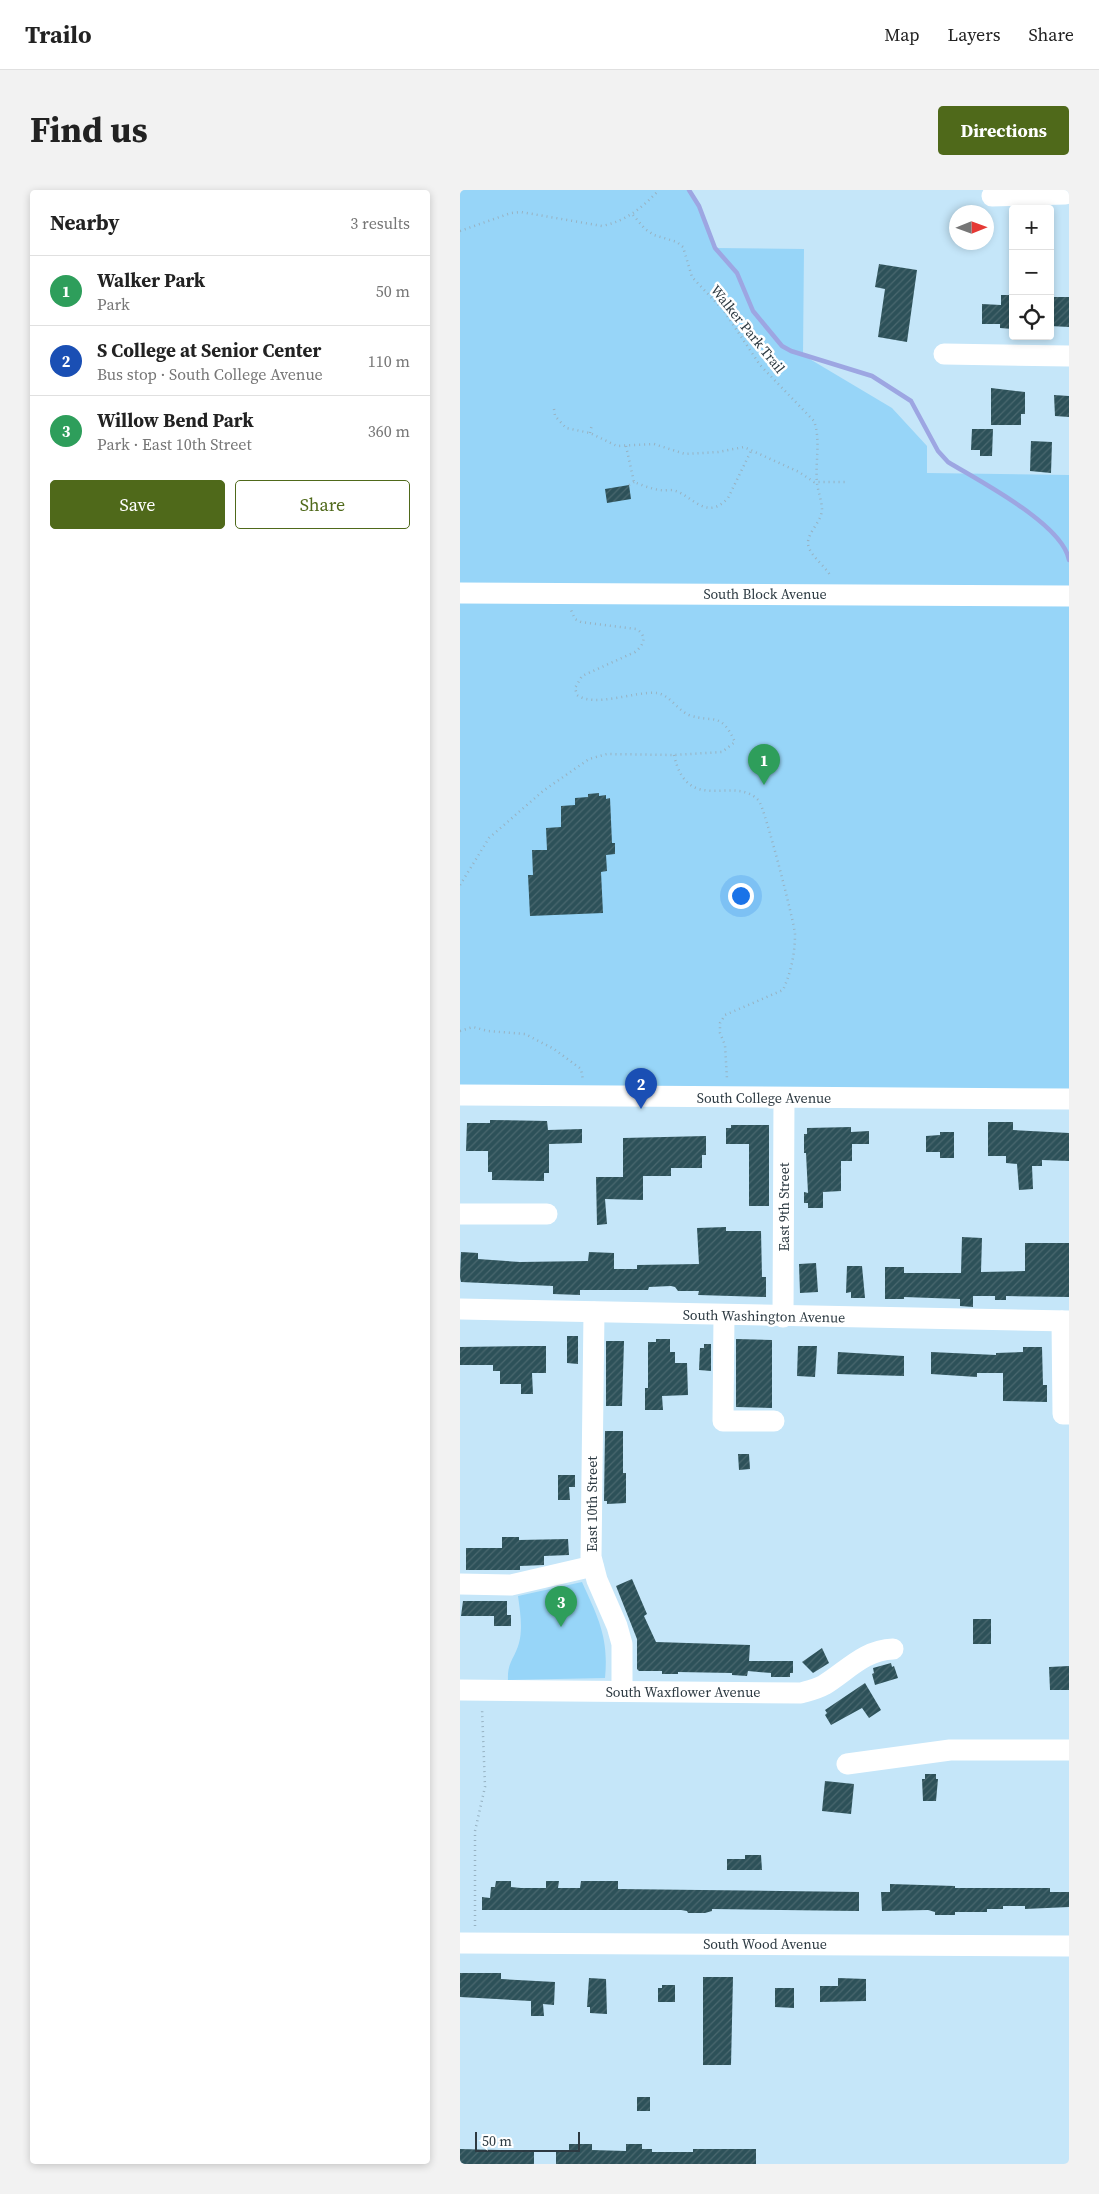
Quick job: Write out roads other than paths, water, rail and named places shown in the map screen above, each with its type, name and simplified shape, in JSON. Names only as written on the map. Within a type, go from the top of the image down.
[{"type":"street","points":[[992,196],[1029,192],[1065,194]]},
{"type":"street","points":[[944,354],[1069,356]]},
{"type":"street","name":"South Block Avenue","points":[[460,593],[1069,596]]},
{"type":"street","name":"South College Avenue","points":[[460,1095],[1069,1099]]},
{"type":"street","name":"East 9th Street","points":[[783,1317],[784,1098]]},
{"type":"street","points":[[460,1214],[547,1214]]},
{"type":"street","name":"South Washington Avenue","points":[[460,1308],[783,1317],[1066,1321]]},
{"type":"street","name":"East 10th Street","points":[[594,1312],[591,1557],[622,1644],[622,1691]]},
{"type":"street","points":[[724,1315],[723,1421],[774,1421]]},
{"type":"street","points":[[1066,1321],[1063,1414],[1069,1414]]},
{"type":"street","points":[[460,1584],[511,1584],[594,1566]]},
{"type":"street","name":"South Waxflower Avenue","points":[[470,1690],[801,1693],[822,1686],[862,1658],[878,1650],[893,1648]]},
{"type":"street","points":[[847,1764],[950,1750],[1069,1750]]},
{"type":"street","name":"South Wood Avenue","points":[[467,1943],[1069,1946]]},
{"type":"waterway","points":[[689,190],[699,206],[715,248],[737,273],[753,311],[782,346],[791,351],[872,376],[911,401],[938,451],[948,462],[998,492],[1036,518],[1052,532],[1063,546],[1069,560]]},
{"type":"place","name":"Walker Park","points":[[764,785]]},
{"type":"place","name":"S College at Senior Center","points":[[641,1109]]},
{"type":"place","name":"Willow Bend Park","points":[[561,1627]]}]
